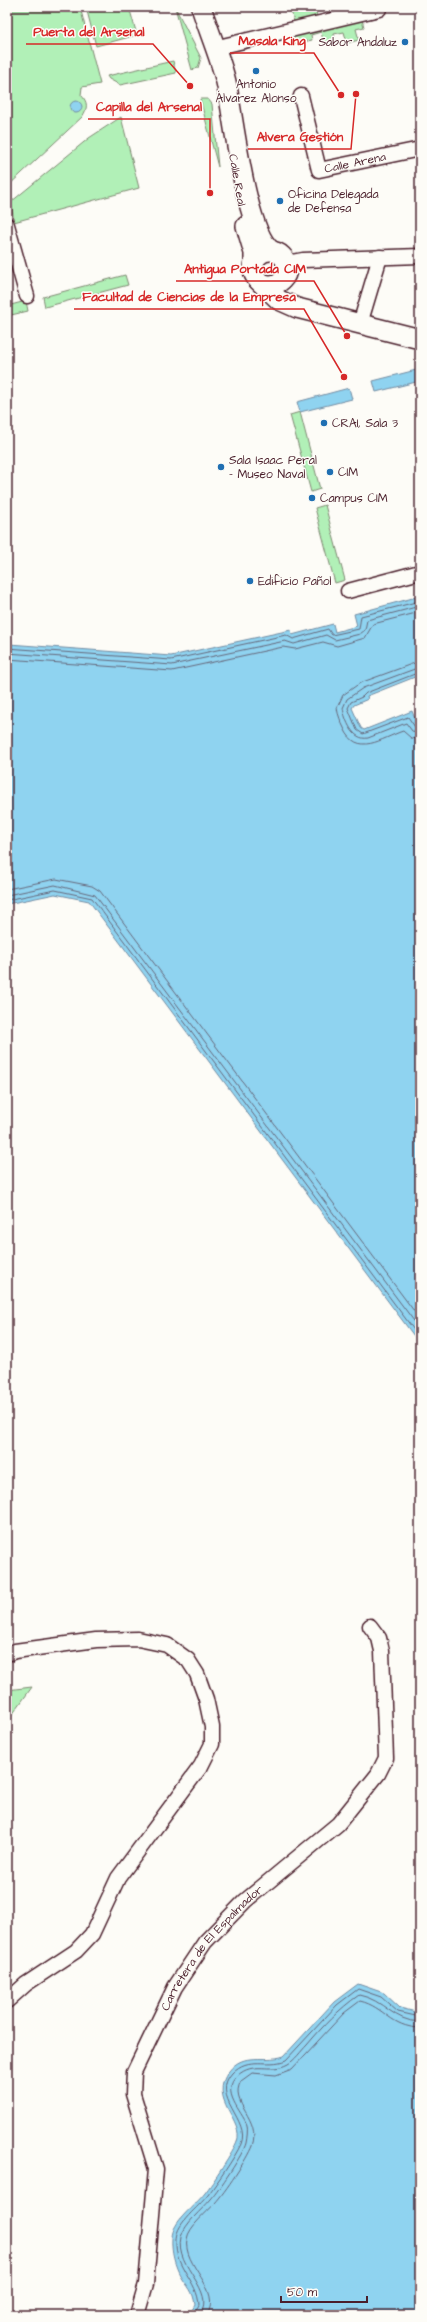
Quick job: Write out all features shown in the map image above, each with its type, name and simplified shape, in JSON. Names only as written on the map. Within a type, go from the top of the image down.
[{"type":"main road","name":"Calle Real","points":[[193,7],[214,48]]},
{"type":"main road","name":"Calle Real","points":[[201,7],[214,48],[223,70],[246,189],[257,228],[262,240],[272,251],[282,256],[286,270]]},
{"type":"main road","name":"Calle Real","points":[[228,94],[233,170],[236,192],[253,248],[257,273]]},
{"type":"main road","points":[[272,251],[259,255],[257,273],[265,284],[274,285],[282,280],[286,270]]},
{"type":"main road","points":[[286,270],[284,285],[288,296],[300,307],[312,312]]},
{"type":"main road","points":[[257,273],[279,300],[312,312],[420,339]]},
{"type":"street","points":[[214,48],[378,9],[378,7]]},
{"type":"street","name":"Calle Arena","points":[[301,96],[319,170],[420,149]]},
{"type":"street","points":[[7,226],[27,296]]},
{"type":"street","points":[[286,270],[303,260],[420,256]]},
{"type":"street","points":[[360,324],[380,258]]},
{"type":"street","points":[[348,591],[420,572]]},
{"type":"street","name":"Carretera de El Espalmador","points":[[137,2315],[146,2284],[156,2170],[133,2094],[134,2072],[175,1988],[205,1942],[245,1901],[338,1824],[378,1774],[386,1758],[382,1651],[379,1638],[370,1626]]},
{"type":"street","points":[[7,1654],[14,1651],[96,1640],[138,1639],[167,1645],[188,1660],[197,1674],[206,1698],[212,1727],[212,1744],[201,1766],[118,1878],[92,1934],[76,1951],[26,1984],[7,2001]]},
{"type":"green space","points":[[7,7],[80,7],[100,84],[82,87],[81,95],[85,100],[86,105],[82,117],[7,187]]},
{"type":"green space","points":[[86,7],[129,7],[137,35],[96,46]]},
{"type":"green space","points":[[175,7],[201,58],[198,68],[192,70]]},
{"type":"green space","points":[[290,7],[315,7],[317,16],[294,22]]},
{"type":"green space","points":[[361,16],[364,27],[356,29],[359,40],[347,43],[344,32],[334,34],[335,41],[324,44],[321,32],[311,35],[312,40],[294,44],[291,32]]},
{"type":"green space","points":[[173,61],[176,73],[120,85],[109,79],[107,76]]},
{"type":"green space","points":[[200,99],[208,99],[212,104],[218,167]]},
{"type":"green space","points":[[121,117],[139,188],[14,222],[11,202],[89,138]]},
{"type":"green space","points":[[125,275],[128,285],[45,307],[43,297]]},
{"type":"green space","points":[[26,301],[28,311],[7,316],[7,306]]},
{"type":"green space","points":[[300,412],[320,489],[311,492],[290,415]]},
{"type":"green space","points":[[325,505],[345,580],[335,583],[315,508]]},
{"type":"green space","points":[[32,1687],[7,1722],[7,1690]]},
{"type":"water","points":[[78,101],[81,102],[81,112],[74,113],[71,112],[70,105],[71,102]]},
{"type":"water","points":[[420,369],[420,381],[376,392],[373,381]]},
{"type":"water","points":[[349,388],[352,399],[300,412],[297,402]]},
{"type":"water","points":[[420,596],[420,675],[367,696],[368,699],[354,705],[352,708],[361,728],[364,730],[412,711],[417,724],[420,723],[420,1344],[89,901],[55,894],[7,904],[7,642],[9,644],[171,656],[291,630],[292,635],[333,624],[335,632],[357,626],[354,614]]},
{"type":"water","points":[[358,1984],[384,1993],[400,2008],[420,2013],[420,2315],[189,2315],[195,2305],[194,2300],[192,2292],[181,2276],[177,2267],[173,2253],[172,2238],[173,2232],[180,2220],[208,2189],[237,2142],[238,2134],[236,2125],[224,2100],[222,2091],[223,2081],[229,2071],[241,2061],[284,2056],[334,2002]]},
{"type":"place","name":"Sabor Andaluz","points":[[405,42]]},
{"type":"place","name":"Antonio Álvarez Alonso","points":[[256,71]]},
{"type":"place","name":"Puerta del Arsenal","points":[[190,86]]},
{"type":"place","name":"Alvera Gestión","points":[[356,94]]},
{"type":"place","name":"Masala King","points":[[341,95]]},
{"type":"place","name":"Capilla del Arsenal","points":[[210,193]]},
{"type":"place","name":"Oficina Delegada de Defensa","points":[[280,201]]},
{"type":"place","name":"Antigua Portada CIM","points":[[347,336]]},
{"type":"place","name":"Facultad de Ciencias de la Empresa","points":[[344,377]]},
{"type":"place","name":"CRAI, Sala 3","points":[[324,423]]},
{"type":"place","name":"Sala Isaac Peral - Museo Naval","points":[[221,467]]},
{"type":"place","name":"CIM","points":[[330,472]]},
{"type":"place","name":"Campus CIM","points":[[312,498]]},
{"type":"place","name":"Edificio Pañol","points":[[250,581]]}]
